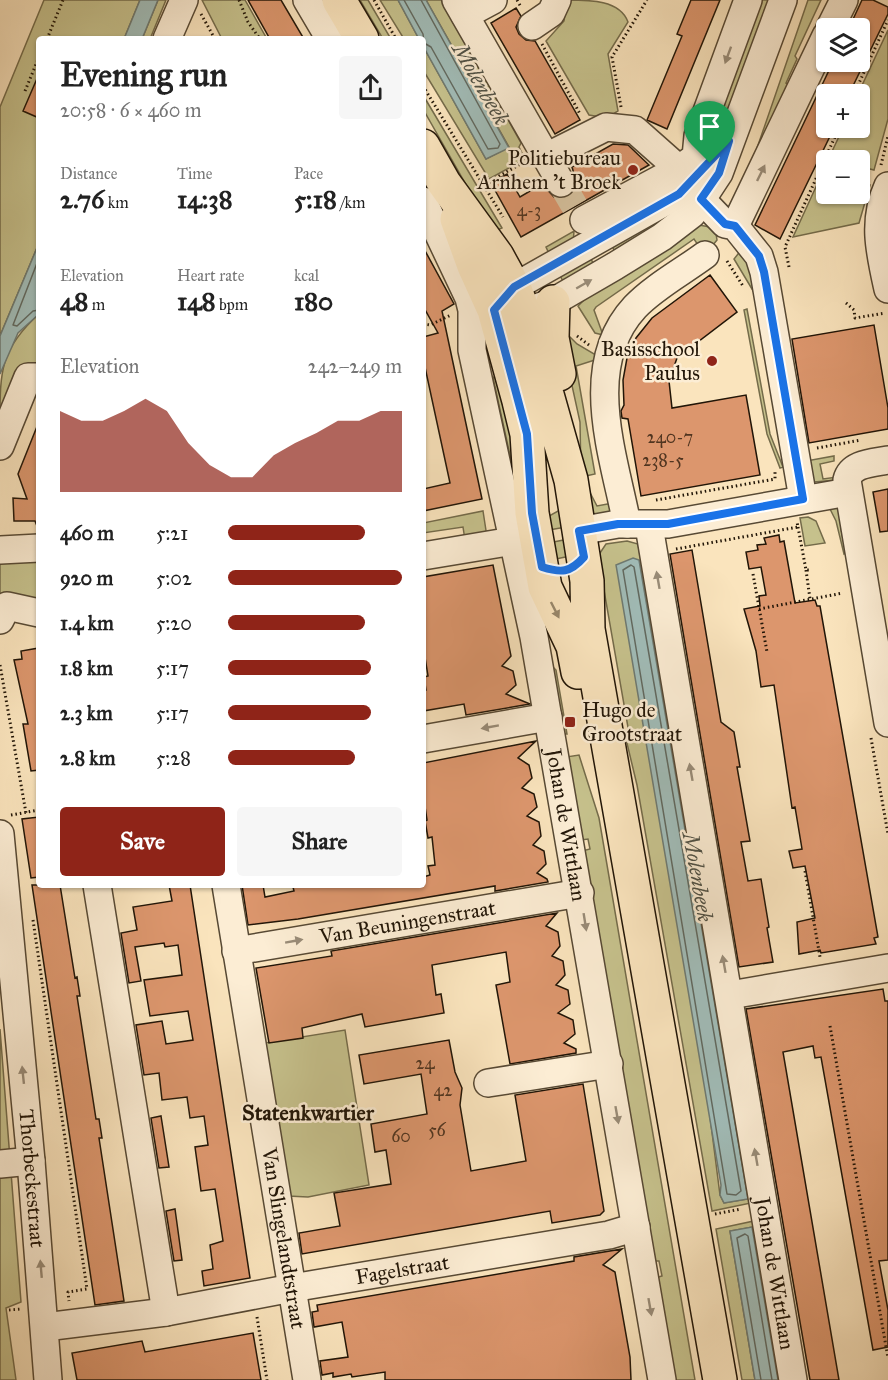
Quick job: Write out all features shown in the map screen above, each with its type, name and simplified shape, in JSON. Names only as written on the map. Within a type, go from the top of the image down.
[{"type":"main road","points":[[339,0],[360,36]]},
{"type":"main road","name":"Johan de Wittlaan","points":[[426,159],[434,192],[474,266],[511,303],[527,434],[531,539],[547,594],[573,646],[701,1380]]},
{"type":"main road","points":[[511,303],[552,338],[569,418],[564,455],[581,544],[588,629],[720,1380]]},
{"type":"main road","points":[[554,496],[581,544],[573,569],[564,572],[531,539],[543,500],[554,496]]},
{"type":"street","points":[[307,0],[328,36]]},
{"type":"street","points":[[493,0],[461,8],[561,183]]},
{"type":"street","points":[[532,26],[551,13],[557,0]]},
{"type":"street","points":[[511,303],[615,266],[662,237],[692,214],[690,184],[698,136],[748,0]]},
{"type":"street","points":[[511,303],[586,223],[690,184],[729,141],[783,0]]},
{"type":"street","points":[[835,18],[844,0]]},
{"type":"street","points":[[169,36],[191,5]]},
{"type":"street","points":[[735,226],[816,57]]},
{"type":"street","points":[[545,155],[606,127],[635,130],[690,184],[725,224],[735,226],[759,256],[764,272],[803,499]]},
{"type":"street","points":[[886,179],[877,224],[888,289]]},
{"type":"street","name":"Johan de Wittlaan","points":[[434,192],[458,273],[511,303]]},
{"type":"street","points":[[586,223],[615,266]]},
{"type":"street","name":"Johan de Wittlaan","points":[[705,255],[645,297],[633,309],[615,337],[610,353],[604,379],[604,403],[633,518],[730,995],[793,1380]]},
{"type":"street","points":[[0,446],[28,377],[36,376]]},
{"type":"street","points":[[888,460],[851,470],[847,480],[880,636],[888,723]]},
{"type":"street","points":[[581,544],[633,518],[848,492]]},
{"type":"street","points":[[426,556],[531,539]]},
{"type":"street","name":"Johan de Wittlaan","points":[[531,539],[548,717],[662,1380]]},
{"type":"street","points":[[0,550],[36,548]]},
{"type":"street","points":[[0,620],[7,606],[36,612]]},
{"type":"street","points":[[426,738],[548,717]]},
{"type":"street","name":"Thorbeckestraat","points":[[4,825],[48,1380]]},
{"type":"street","points":[[97,888],[166,1312]]},
{"type":"street","name":"Van Slingelandtstraat","points":[[226,888],[307,1380]]},
{"type":"street","name":"Van Beuningenstraat","points":[[236,951],[580,893]]},
{"type":"street","points":[[730,995],[888,968]]},
{"type":"street","points":[[488,1083],[609,1064]]},
{"type":"street","points":[[0,1164],[31,1161]]},
{"type":"street","name":"Fagelstraat","points":[[45,1327],[166,1312],[292,1288],[609,1235],[636,1227]]},
{"type":"path","points":[[47,36],[63,0]]},
{"type":"path","points":[[239,0],[248,22],[258,36]]},
{"type":"path","points":[[374,0],[394,36]]},
{"type":"path","points":[[517,0],[591,134]]},
{"type":"path","points":[[627,113],[621,110],[612,57],[647,0]]},
{"type":"path","points":[[191,5],[213,36]]},
{"type":"path","points":[[859,84],[888,20]]},
{"type":"path","points":[[25,91],[36,64]]},
{"type":"path","points":[[426,91],[504,220]]},
{"type":"path","points":[[886,179],[881,164],[888,136]]},
{"type":"path","points":[[789,267],[785,247],[834,138]]},
{"type":"path","points":[[483,185],[545,155]]},
{"type":"path","points":[[426,324],[511,303]]},
{"type":"path","points":[[846,303],[854,310],[855,318],[888,312]]},
{"type":"path","points":[[633,518],[653,505],[653,501],[775,479],[773,473],[796,460],[865,440]]},
{"type":"path","points":[[798,527],[808,570],[810,599]]},
{"type":"path","points":[[753,574],[767,652]]},
{"type":"path","points":[[759,609],[846,592]]},
{"type":"path","points":[[0,665],[26,813]]},
{"type":"path","points":[[4,825],[26,813],[36,811]]},
{"type":"path","points":[[805,872],[824,979]]},
{"type":"path","name":"Thorbeckestraat","points":[[31,909],[87,1289],[68,1292],[74,1325]]},
{"type":"path","points":[[830,1026],[888,1358]]},
{"type":"path","points":[[725,1212],[743,1209]]},
{"type":"path","name":"Van Slingelandtstraat","points":[[253,1296],[267,1380]]},
{"type":"shaded area","points":[[44,0],[140,0],[125,36],[36,36],[36,250],[0,336],[0,107]]},
{"type":"shaded area","points":[[158,0],[166,0],[151,36],[143,36]]},
{"type":"shaded area","points":[[202,0],[245,0],[265,36],[220,36]]},
{"type":"shaded area","points":[[360,0],[368,0],[389,36],[381,36]]},
{"type":"shaded area","points":[[380,0],[398,0],[417,36],[402,36]]},
{"type":"shaded area","points":[[426,0],[441,0],[521,143],[519,147],[525,159],[489,179],[426,75],[426,51],[486,159],[509,147]]},
{"type":"shaded area","points":[[567,0],[594,1],[611,5],[624,15],[628,22],[608,54],[618,111],[607,118],[589,115],[546,41],[564,21]]},
{"type":"shaded area","points":[[759,0],[773,0],[722,128],[705,157]]},
{"type":"shaded area","points":[[808,0],[821,0],[795,56],[797,59],[786,83],[794,86],[744,186]]},
{"type":"shaded area","points":[[888,30],[888,119],[874,170],[870,169],[870,150],[833,150],[838,138],[870,138],[870,84],[863,84]]},
{"type":"shaded area","points":[[426,100],[502,228],[493,232],[426,114]]},
{"type":"shaded area","points":[[816,187],[816,204],[864,204],[859,223],[793,237]]},
{"type":"shaded area","points":[[682,211],[615,253],[612,245],[667,212]]},
{"type":"shaded area","points":[[699,225],[715,228],[717,240],[708,251],[702,251],[694,239],[596,307],[594,310],[603,335],[595,333],[578,306],[590,294]]},
{"type":"shaded area","points":[[574,231],[573,244],[551,258],[546,247]]},
{"type":"shaded area","points":[[742,249],[757,269],[755,294],[734,259]]},
{"type":"shaded area","points":[[586,258],[591,259],[594,265],[564,284],[560,275]]},
{"type":"shaded area","points":[[747,309],[770,434],[783,467],[780,468],[767,434],[744,310]]},
{"type":"shaded area","points":[[36,317],[36,368],[0,421],[2,375],[5,362],[16,339]]},
{"type":"shaded area","points":[[565,332],[577,344],[601,358],[576,366],[595,474],[581,477],[580,422],[564,349]]},
{"type":"shaded area","points":[[496,375],[515,407],[517,487],[493,378]]},
{"type":"shaded area","points":[[834,456],[834,461],[820,464],[823,479],[837,477],[837,480],[814,482],[806,461]]},
{"type":"shaded area","points":[[585,483],[597,506],[613,503],[609,515],[593,516]]},
{"type":"shaded area","points":[[836,503],[846,523],[841,529],[844,543],[850,550],[844,554],[836,521],[830,509]]},
{"type":"shaded area","points":[[483,511],[487,537],[465,540],[463,527],[426,533],[426,522]]},
{"type":"shaded area","points":[[558,511],[562,512],[572,526],[543,531],[549,516]]},
{"type":"shaded area","points":[[808,517],[816,521],[825,543],[805,546],[800,518]]},
{"type":"shaded area","points":[[574,538],[570,556],[556,559],[543,544]]},
{"type":"shaded area","points":[[627,541],[638,544],[751,1203],[712,1211],[637,785],[625,735],[629,733],[598,556],[606,544]],"holes":[[[639,560],[748,1199],[724,1203],[720,1195]]]},
{"type":"shaded area","points":[[36,558],[36,605],[5,597],[0,593],[0,560]]},
{"type":"shaded area","points":[[551,665],[556,670],[567,734],[564,734]]},
{"type":"shaded area","points":[[579,755],[599,818],[695,1380],[673,1380],[655,1278],[662,1276],[659,1261],[653,1261],[582,851],[590,849],[588,839],[581,840],[566,757]]},
{"type":"shaded area","points":[[0,1029],[21,1302],[6,1308],[16,1380],[0,1380]]},
{"type":"shaded area","points":[[345,1030],[369,1185],[308,1197],[288,1196],[264,1043]]},
{"type":"shaded area","points":[[754,1221],[789,1380],[778,1380],[752,1227],[730,1231],[755,1380],[742,1380],[716,1229]]},
{"type":"water","points":[[140,0],[158,0],[143,36],[125,36]]},
{"type":"water","points":[[398,0],[426,0],[509,148],[486,159],[426,51],[426,36],[417,36]]},
{"type":"water","points":[[36,250],[36,317],[18,333],[0,374],[0,336]]},
{"type":"water","points":[[633,558],[639,560],[748,1199],[724,1203],[720,1195],[721,1185],[616,565]]},
{"type":"water","points":[[752,1227],[778,1380],[755,1380],[730,1231]]},
{"type":"building","points":[[248,0],[281,0],[302,36],[268,36]]},
{"type":"building","points":[[691,0],[720,0],[667,129],[647,120],[682,36],[677,34]]},
{"type":"building","points":[[862,0],[873,0],[888,7],[888,14],[870,51],[870,18],[854,18]]},
{"type":"building","points":[[516,8],[521,16],[516,27],[519,34],[526,40],[535,41],[580,120],[555,134],[491,23]]},
{"type":"building","points":[[828,72],[860,72],[854,84],[822,84]]},
{"type":"building","points":[[36,81],[36,117],[23,111]]},
{"type":"building","points":[[816,98],[816,138],[829,138],[823,150],[816,150],[816,165],[780,239],[755,225]]},
{"type":"building","points":[[613,144],[628,145],[649,165],[521,237],[491,183],[507,174],[520,197],[542,184],[554,197],[568,197],[577,184],[572,167]]},
{"type":"building","points":[[426,253],[454,304],[442,311],[482,499],[426,510],[426,488],[450,483],[426,372],[426,336],[438,333],[426,311]]},
{"type":"building","points":[[710,275],[737,312],[677,358],[669,381],[672,408],[746,395],[760,475],[641,496],[628,419],[622,418],[621,411],[624,405],[623,380],[627,358],[636,338],[652,318]]},
{"type":"building","points":[[874,325],[888,408],[888,429],[809,443],[792,339]]},
{"type":"building","points":[[36,429],[36,524],[35,521],[14,521],[13,498],[27,499],[18,474]]},
{"type":"building","points":[[888,489],[888,531],[880,532],[873,492]]},
{"type":"building","points":[[779,535],[780,542],[784,541],[795,603],[815,600],[817,606],[820,606],[878,937],[874,938],[876,944],[821,953],[820,950],[799,954],[797,922],[815,918],[805,866],[793,868],[789,851],[802,849],[795,807],[792,808],[774,685],[761,687],[756,651],[744,609],[760,606],[759,596],[766,595],[761,567],[749,569],[746,552],[758,550],[757,545],[766,544],[764,538]]},
{"type":"building","points":[[692,550],[721,722],[734,732],[740,767],[737,767],[750,841],[741,842],[748,881],[761,879],[773,962],[739,967],[670,554]]},
{"type":"building","points":[[493,565],[511,656],[502,666],[513,671],[516,685],[506,694],[530,704],[466,715],[464,704],[426,710],[426,676],[428,676],[426,576]]},
{"type":"building","points":[[36,648],[36,770],[31,771],[23,724],[28,724],[14,660],[22,659],[21,651]]},
{"type":"building","points":[[536,741],[518,758],[529,765],[532,778],[522,788],[534,794],[537,807],[527,816],[539,822],[541,836],[533,845],[544,851],[546,864],[537,873],[548,882],[495,891],[495,886],[298,919],[248,925],[242,888],[264,888],[265,897],[294,891],[293,888],[426,888],[426,876],[430,875],[428,866],[435,865],[432,837],[428,838],[426,827],[426,762]]},
{"type":"building","points":[[36,817],[36,877],[31,878],[22,819]]},
{"type":"building","points":[[32,885],[36,885],[36,888],[60,888],[80,996],[77,996],[96,1119],[99,1119],[102,1138],[99,1138],[124,1301],[95,1305]]},
{"type":"building","points":[[170,888],[190,888],[250,1278],[204,1286],[202,1271],[213,1269],[210,1245],[223,1241],[215,1189],[201,1191],[195,1147],[208,1145],[204,1116],[190,1118],[187,1097],[162,1100],[159,1073],[144,1075],[136,1025],[162,1021],[166,1044],[193,1040],[188,1011],[150,1016],[144,980],[182,975],[178,945],[165,947],[164,943],[135,947],[141,981],[129,983],[121,933],[137,930],[133,907],[172,901]]},
{"type":"building","points":[[557,913],[546,926],[558,932],[560,946],[552,956],[563,961],[565,975],[556,985],[568,990],[570,1004],[558,1013],[573,1020],[575,1034],[564,1043],[576,1049],[576,1053],[510,1064],[496,985],[510,982],[506,952],[432,965],[436,995],[441,994],[444,1013],[365,1027],[362,1014],[302,1028],[303,1038],[269,1043],[256,968],[332,956],[331,951]]},
{"type":"building","points":[[883,989],[885,1001],[888,1001],[888,1260],[879,1261],[888,1310],[888,1347],[873,1350],[821,1057],[815,1058],[813,1046],[783,1052],[839,1380],[810,1380],[746,1009]]},
{"type":"building","points":[[449,1040],[455,1072],[462,1088],[460,1105],[471,1171],[526,1161],[515,1095],[583,1084],[604,1211],[600,1215],[552,1223],[550,1211],[302,1254],[299,1233],[340,1226],[334,1193],[391,1184],[386,1150],[375,1152],[371,1124],[427,1114],[421,1074],[364,1084],[359,1055]]},
{"type":"building","points":[[161,1116],[169,1167],[159,1168],[151,1118]]},
{"type":"building","points":[[175,1209],[182,1260],[174,1261],[166,1211]]},
{"type":"building","points":[[622,1249],[603,1265],[615,1272],[630,1357],[631,1380],[385,1380],[385,1372],[352,1377],[351,1374],[333,1377],[333,1373],[322,1375],[320,1361],[348,1357],[342,1322],[314,1327],[312,1312],[318,1311],[317,1305],[574,1261],[574,1257]]},
{"type":"building","points":[[253,1333],[261,1380],[77,1380],[72,1353],[142,1341],[145,1352]]},
{"type":"tunnel","points":[[561,183],[575,207]]},
{"type":"place","name":"Politiebureau Arnhem 't Broek","points":[[633,170]]},
{"type":"place","name":"Basisschool Paulus","points":[[712,361]]},
{"type":"place","name":"Hugo de Grootstraat","points":[[570,722]]},
{"type":"district","name":"Statenkwartier","points":[[308,1112]]},
{"type":"route","points":[[729,141],[719,173],[701,199],[725,224],[735,226],[759,256],[764,272],[803,499],[668,524],[644,526],[618,524],[579,531],[584,557],[573,569],[564,572],[542,567],[532,513],[531,466],[527,434],[494,310],[514,287],[679,194],[710,163],[729,141]]},
{"type":"water label","name":"Molenbeek","points":[[481,84]]},
{"type":"water label","name":"Molenbeek","points":[[698,877]]}]
